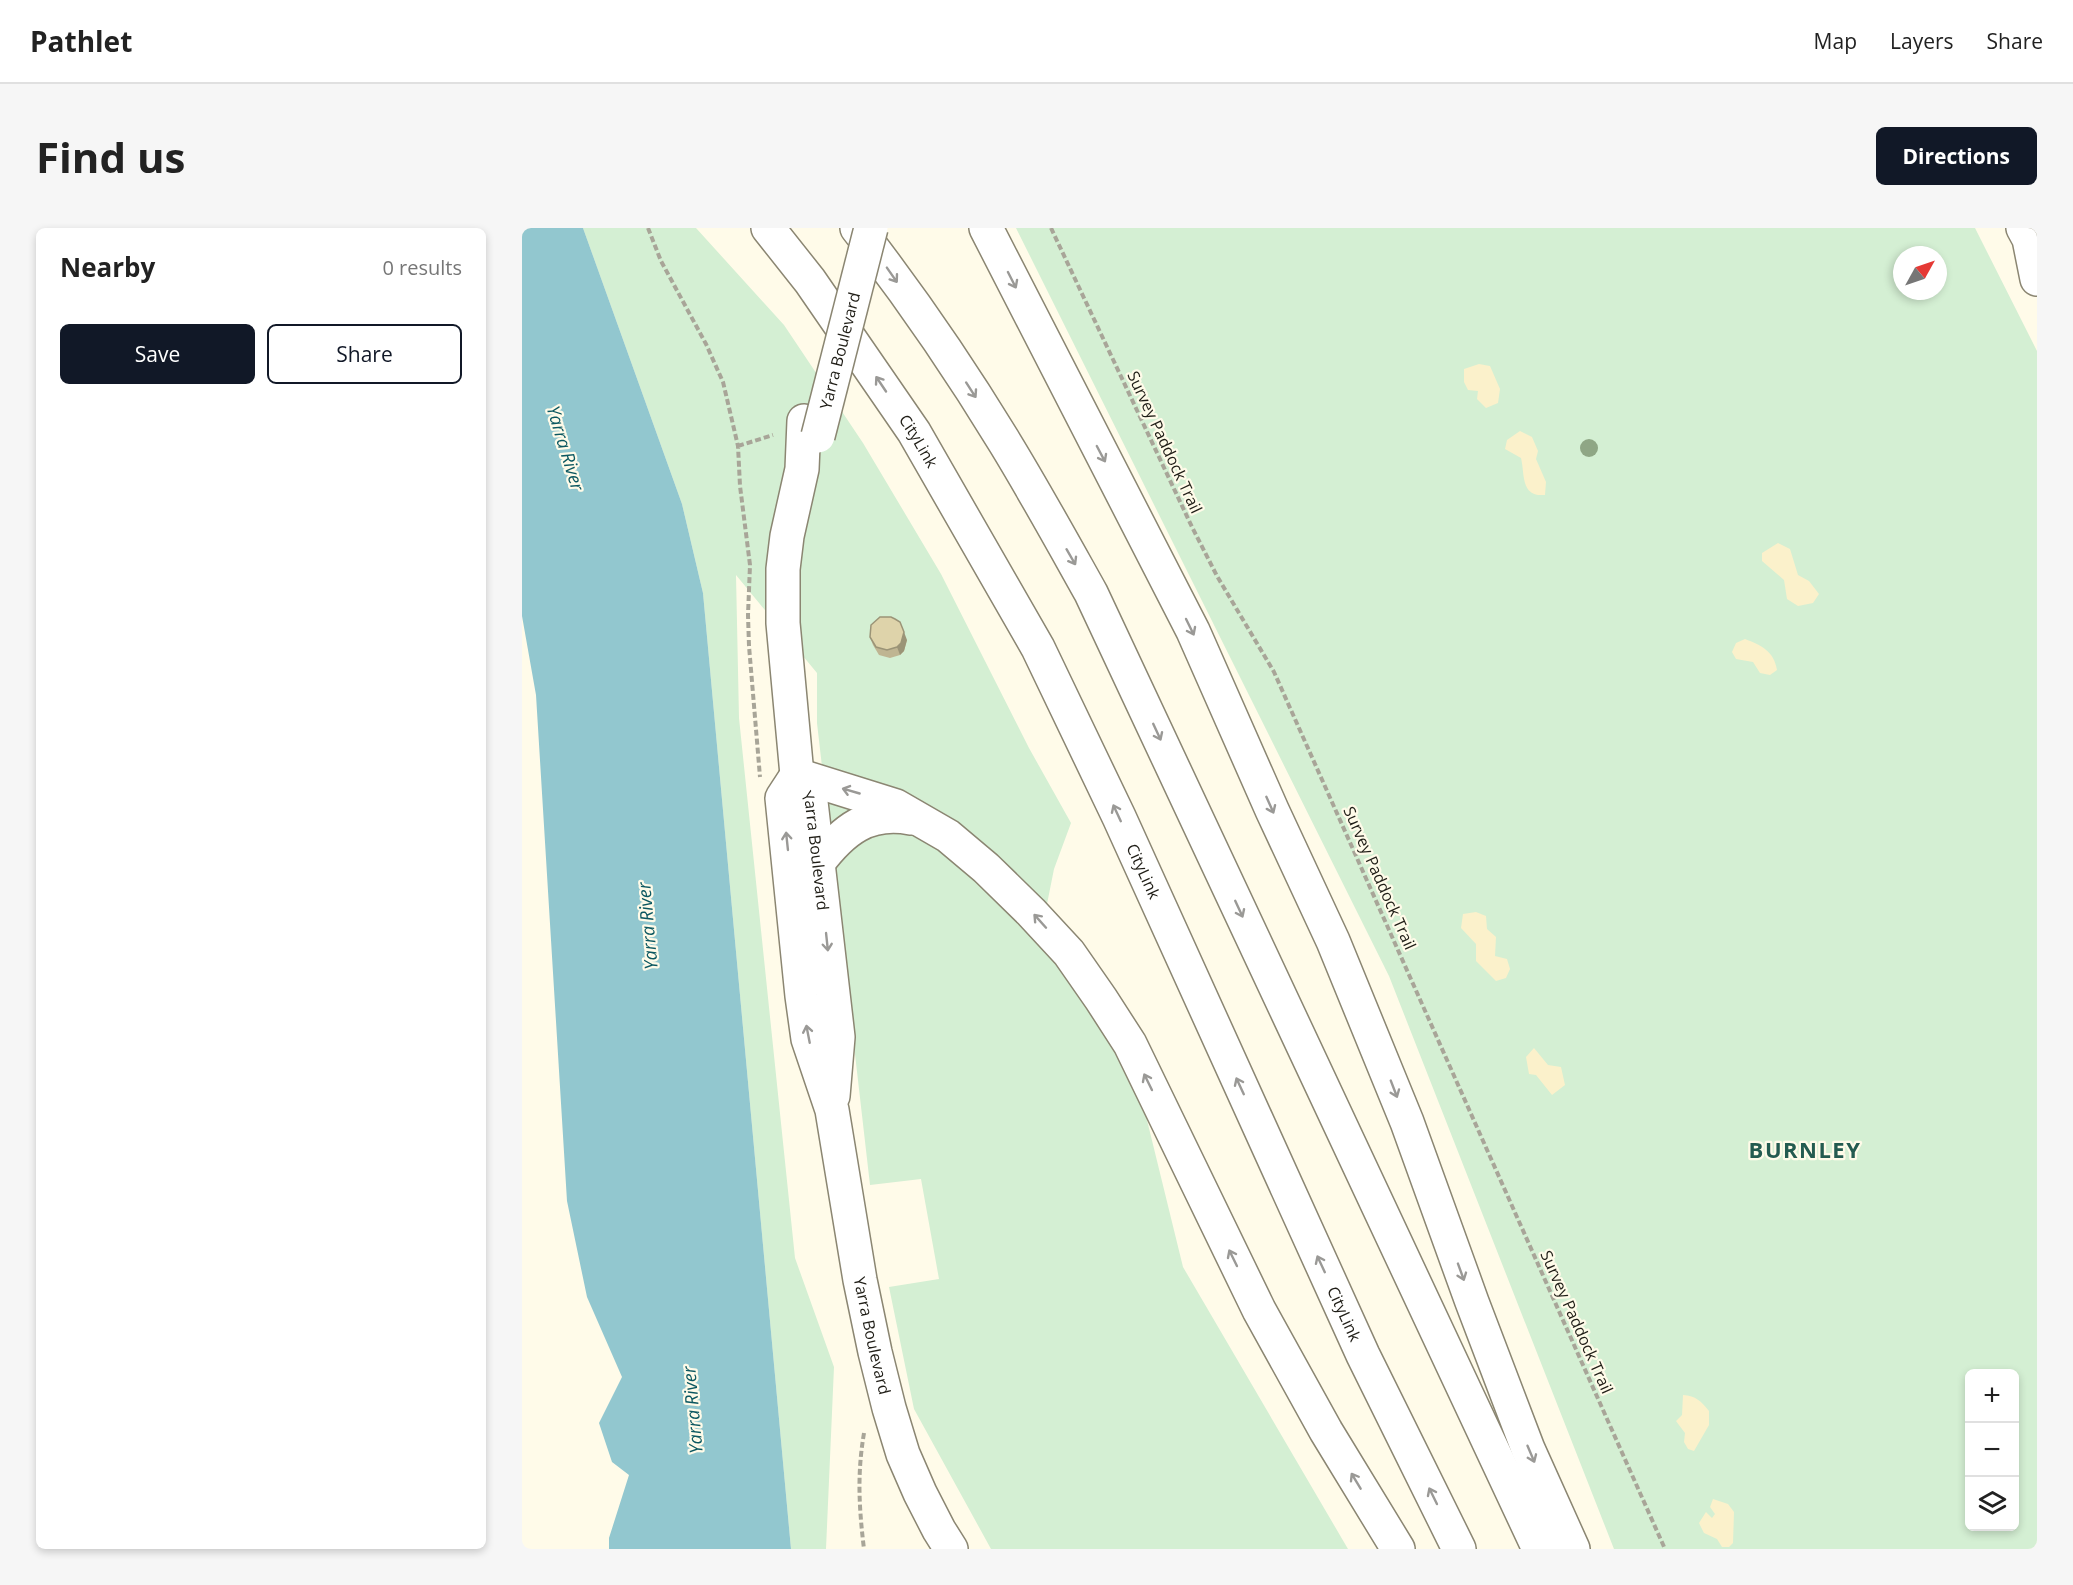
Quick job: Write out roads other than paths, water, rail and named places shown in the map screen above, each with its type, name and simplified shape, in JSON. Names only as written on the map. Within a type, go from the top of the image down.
[{"type":"main road","name":"CityLink","points":[[768,228],[810,281],[914,432],[1038,648],[1119,817],[1363,1355],[1458,1549]]},
{"type":"main road","name":"Yarra Boulevard","points":[[832,1110],[838,1037],[811,802],[797,775],[783,623],[783,569],[787,536],[854,228]]},
{"type":"main road","points":[[854,228],[939,341],[998,433],[1092,593],[1539,1549]]},
{"type":"main road","name":"Yarra Boulevard","points":[[811,428],[871,228]]},
{"type":"main road","points":[[986,228],[1193,631],[1333,941],[1402,1111],[1528,1449],[1574,1549]]},
{"type":"main road","points":[[2030,238],[2037,279]]},
{"type":"main road","name":"Yarra Boulevard","points":[[797,775],[782,798],[801,996],[808,1039],[832,1110],[860,1280],[889,1408],[903,1454],[920,1493],[951,1549]]},
{"type":"main road","points":[[797,775],[896,806],[925,820],[986,868],[1069,953],[1130,1044],[1258,1310],[1326,1431],[1398,1549]]},
{"type":"main road","points":[[818,863],[845,831],[864,822],[879,816],[925,820]]},
{"type":"water","name":"Yarra River","points":[[522,228],[583,228],[682,504],[703,593],[791,1549],[609,1549],[609,1538],[629,1475],[612,1462],[599,1423],[622,1377],[587,1297],[567,1201],[536,695],[522,616]]},
{"type":"district","name":"BURNLEY","points":[[1805,1149]]}]
